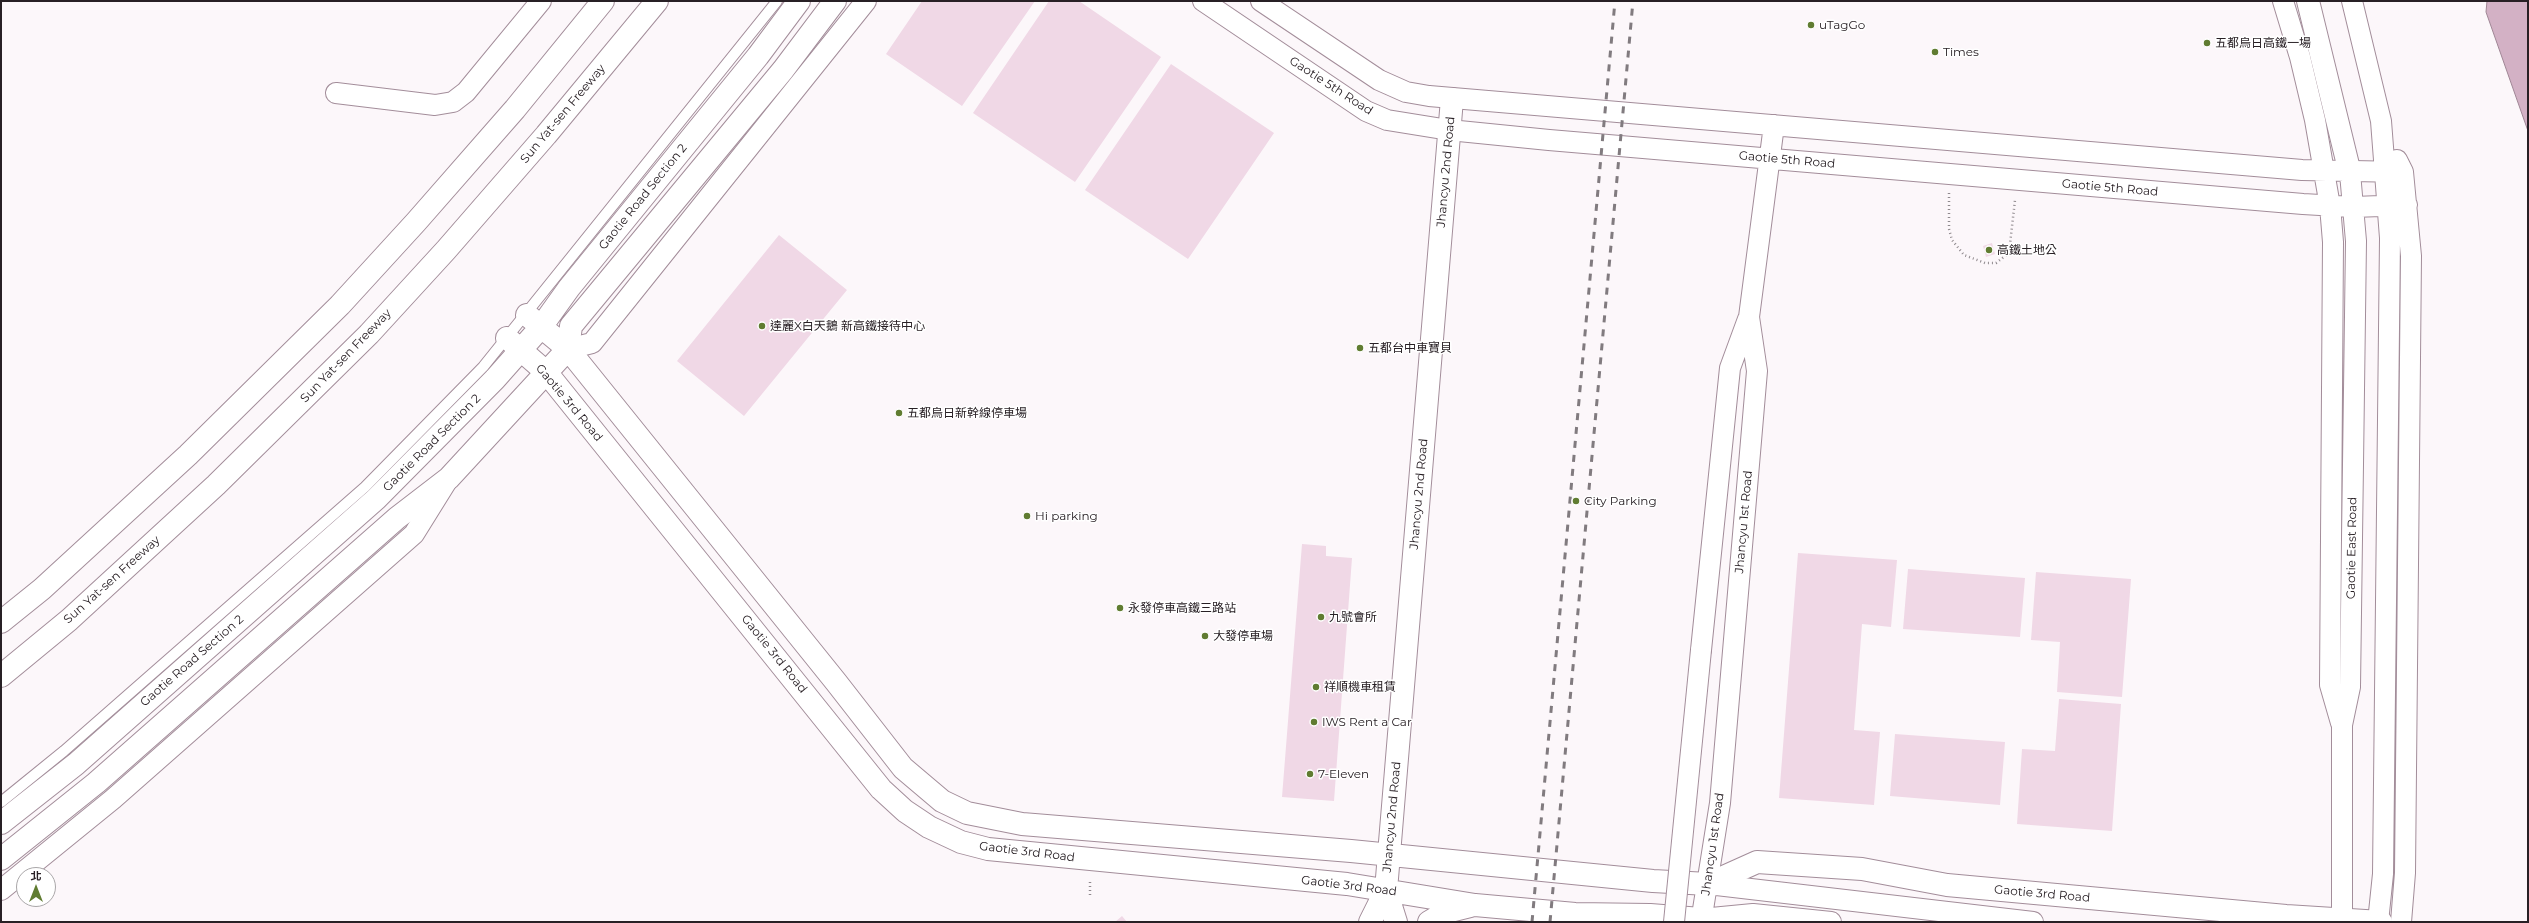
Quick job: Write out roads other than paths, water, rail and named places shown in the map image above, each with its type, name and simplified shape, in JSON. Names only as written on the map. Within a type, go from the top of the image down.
[{"type":"main road","points":[[1,622],[42,589],[188,455],[340,305],[509,114],[603,1]]},
{"type":"main road","name":"Sun Yat-sen Freeway","points":[[1,676],[69,620],[216,486],[369,334],[446,250],[542,141],[656,1]]},
{"type":"main road","name":"Gaotie Road Section 2","points":[[1,823],[76,764],[376,499],[534,321],[569,288],[758,56],[799,1]]},
{"type":"main road","points":[[1,859],[96,783],[398,518],[449,478],[568,349],[571,326],[782,70],[835,1]]},
{"type":"main road","points":[[2308,1],[2350,173]]},
{"type":"main road","name":"Jhancyu 2nd Road","points":[[1386,890],[1452,99]]},
{"type":"main road","name":"Gaotie 3rd Road","points":[[534,321],[568,349],[836,682],[889,752],[921,786],[942,801],[967,813],[1022,824],[1708,884],[1757,862],[1862,869],[1947,885],[2341,921],[2381,922]]},
{"type":"main road","name":"Gaotie 3rd Road","points":[[514,344],[546,372],[881,789],[905,812],[929,827],[961,842],[988,849],[1386,890],[1475,905],[1575,914],[1634,914],[1702,921]]},
{"type":"main road","points":[[1370,922],[1386,890]]},
{"type":"main road","points":[[1386,890],[1396,922]]},
{"type":"main road","points":[[1429,922],[1446,912],[1475,905]]},
{"type":"street","points":[[336,93],[435,105],[453,102],[466,92],[541,1]]},
{"type":"street","points":[[568,349],[592,343],[866,1]]},
{"type":"street","name":"Gaotie 5th Road","points":[[1203,1],[1366,110],[1387,120],[1449,130],[1770,159],[2330,206],[2398,206]]},
{"type":"street","points":[[1261,1],[1379,80],[1406,92],[1452,99],[2324,172],[2395,173]]},
{"type":"street","points":[[2283,1],[2300,57],[2324,172],[2330,206],[2333,242],[2330,685],[2342,725]]},
{"type":"street","points":[[2352,1],[2395,173],[2398,206],[2383,874],[2378,922]]},
{"type":"street","name":"Jhancyu 1st Road","points":[[1702,921],[1720,803],[1757,371],[1749,317],[1774,125]]},
{"type":"street","name":"Gaotie East Road","points":[[2341,921],[2342,725],[2350,687],[2356,241],[2350,173]]},
{"type":"street","points":[[2398,206],[2411,256],[2405,873],[2401,922]]},
{"type":"street","points":[[1674,922],[1730,368],[1749,317]]},
{"type":"street","points":[[1,890],[114,799],[414,534],[449,478]]},
{"type":"street","name":"Gaotie 3rd Road","points":[[1708,884],[2033,922]]},
{"type":"street","points":[[1575,914],[1599,922]]},
{"type":"street","name":"Gaotie 3rd Road","points":[[1702,921],[1753,914],[1831,922]]},
{"type":"lane","name":"Gaotie Road Section 2","points":[[534,321],[777,1]]},
{"type":"lane","name":"Gaotie Road Section 2","points":[[1,802],[64,751],[365,487],[483,367],[514,344]]},
{"type":"railway","points":[[1532,922],[1615,1]]},
{"type":"railway","points":[[1550,922],[1633,1]]},
{"type":"place","name":"uTagGo","points":[[1811,25]]},
{"type":"place","name":"五都烏日高鐵一場","points":[[2207,43]]},
{"type":"place","name":"Times","points":[[1935,52]]},
{"type":"place","name":"高鐵土地公","points":[[1989,250]]},
{"type":"place","name":"達麗X白天鵝 新高鐵接待中心","points":[[762,326]]},
{"type":"place","name":"五都台中車寶貝","points":[[1360,348]]},
{"type":"place","name":"五都烏日新幹線停車場","points":[[899,413]]},
{"type":"place","name":"City Parking","points":[[1576,501]]},
{"type":"place","name":"Hi parking","points":[[1027,516]]},
{"type":"place","name":"永發停車高鐵三路站","points":[[1120,608]]},
{"type":"place","name":"九號會所","points":[[1321,617]]},
{"type":"place","name":"大發停車場","points":[[1205,636]]},
{"type":"place","name":"祥順機車租賃","points":[[1316,687]]},
{"type":"place","name":"IWS Rent a Car","points":[[1314,722]]},
{"type":"place","name":"7-Eleven","points":[[1310,774]]}]
